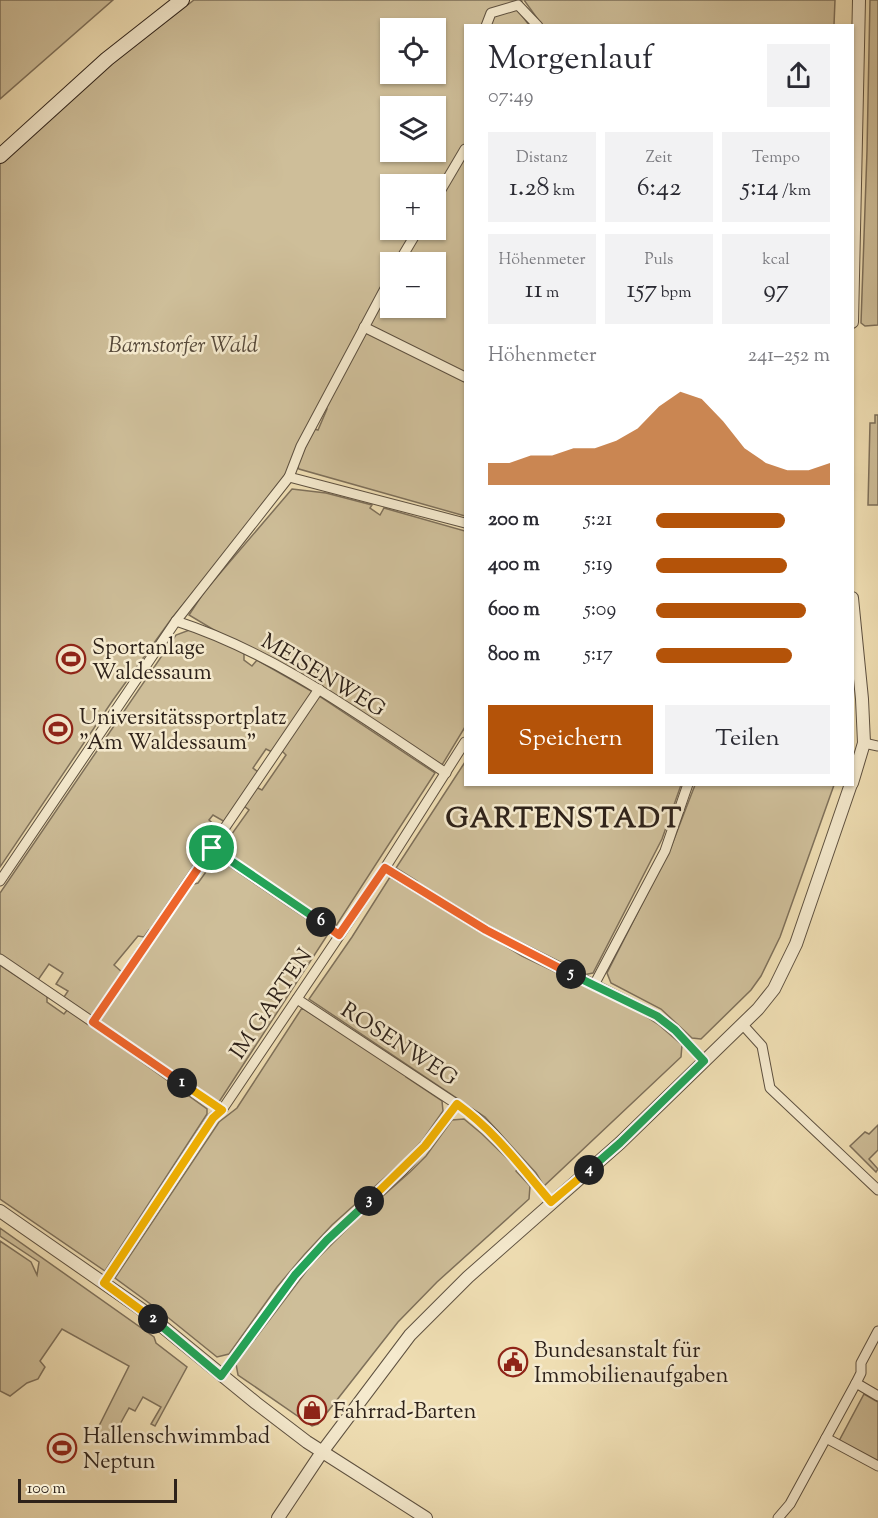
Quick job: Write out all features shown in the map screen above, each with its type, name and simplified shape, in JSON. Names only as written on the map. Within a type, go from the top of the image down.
[{"type":"main road","points":[[0,156],[107,59],[182,0]]},
{"type":"street","points":[[854,220],[858,0]]},
{"type":"street","points":[[487,24],[491,13],[518,5],[536,24]]},
{"type":"street","points":[[446,181],[464,151]]},
{"type":"street","points":[[0,881],[176,621],[289,477],[301,446],[380,297]]},
{"type":"street","points":[[364,327],[464,377]]},
{"type":"street","points":[[289,477],[464,523]]},
{"type":"street","name":"MEISENWEG","points":[[176,621],[249,651],[319,689],[446,773]]},
{"type":"street","points":[[854,639],[857,700],[864,743],[854,777]]},
{"type":"street","points":[[93,1022],[319,689]]},
{"type":"street","points":[[864,743],[878,746]]},
{"type":"street","name":"IM GARTEN","points":[[104,1283],[213,1118],[222,1110],[385,868],[464,744]]},
{"type":"street","points":[[594,985],[665,851],[687,786]]},
{"type":"street","points":[[278,1518],[322,1452],[410,1335],[468,1277],[620,1143],[743,1025],[774,989],[783,973],[808,911],[851,786]]},
{"type":"street","points":[[212,848],[339,935]]},
{"type":"street","points":[[385,868],[486,930],[657,1016],[675,1030],[704,1061]]},
{"type":"street","points":[[0,959],[222,1110]]},
{"type":"street","name":"ROSENWEG","points":[[297,999],[476,1117],[494,1134],[551,1202]]},
{"type":"street","points":[[743,1025],[762,1047],[770,1088],[878,1190]]},
{"type":"street","points":[[221,1376],[295,1275],[327,1240],[402,1171],[425,1146],[457,1104]]},
{"type":"street","points":[[0,1211],[141,1310],[267,1413],[322,1452],[426,1518]]},
{"type":"street","points":[[778,1518],[790,1504],[856,1383],[861,1373],[861,1363],[878,1331]]},
{"type":"street","points":[[856,1383],[878,1396]]},
{"type":"street","points":[[826,1438],[878,1466]]},
{"type":"green space","points":[[0,0],[113,0],[0,99]]},
{"type":"green space","name":"Barnstorfer Wald","points":[[194,0],[522,0],[520,13],[528,24],[464,24],[464,377],[364,327],[289,477],[172,618],[113,700],[0,867],[0,164],[110,65]]},
{"type":"green space","points":[[524,0],[835,0],[834,24],[541,24]]},
{"type":"green space","points":[[870,0],[878,0],[878,325],[865,326],[861,323]]},
{"type":"green space","points":[[365,331],[464,381],[464,516],[299,469],[297,465],[314,429],[318,430],[327,409],[326,406]]},
{"type":"green space","points":[[875,415],[878,415],[878,505],[868,505],[870,423],[875,423]]},
{"type":"green space","points":[[292,489],[326,493],[372,505],[370,508],[380,515],[384,508],[464,531],[464,729],[442,765],[312,680],[219,633],[189,615],[204,592]]},
{"type":"green space","points":[[192,629],[244,653],[244,660],[252,666],[257,660],[313,692],[272,752],[266,749],[253,768],[259,773],[225,822],[213,815],[209,820],[219,829],[152,929],[144,937],[138,936],[114,965],[123,973],[92,1017],[64,997],[68,991],[56,984],[63,973],[49,964],[38,980],[0,955],[0,893],[176,635]]},
{"type":"green space","points":[[319,696],[435,773],[334,929],[219,852],[249,810],[244,806],[256,787],[262,790],[286,755],[281,750]]},
{"type":"green space","points":[[464,764],[464,786],[681,786],[662,839],[593,973],[583,975],[495,931],[424,889],[417,881],[396,868]]},
{"type":"green space","points":[[695,786],[834,786],[780,937],[761,976],[751,990],[701,1039],[692,1038],[661,1009],[611,983],[607,973],[671,847]]},
{"type":"green space","points":[[218,855],[330,931],[219,1102],[97,1021],[190,885],[198,883]]},
{"type":"green space","points":[[390,877],[522,956],[641,1013],[682,1045],[681,1057],[544,1186],[536,1173],[485,1117],[309,999]]},
{"type":"green space","points":[[0,965],[47,996],[47,1002],[64,1014],[68,1009],[207,1109],[207,1114],[105,1271],[0,1199]]},
{"type":"green space","points":[[302,1008],[407,1073],[406,1077],[442,1101],[443,1111],[422,1141],[401,1163],[332,1225],[304,1255],[277,1287],[229,1354],[217,1357],[115,1278],[219,1122],[237,1108]]},
{"type":"green space","points":[[464,1119],[518,1169],[516,1171],[530,1186],[529,1199],[437,1282],[398,1322],[318,1424],[312,1426],[238,1375],[236,1364],[311,1265],[426,1156],[452,1120]]},
{"type":"green space","points":[[878,1125],[878,1150],[869,1159],[878,1169],[876,1172],[850,1146],[865,1132],[869,1134]]},
{"type":"green space","points":[[0,1228],[154,1337],[156,1343],[187,1367],[155,1426],[151,1424],[161,1407],[143,1397],[135,1411],[129,1408],[109,1444],[94,1436],[129,1366],[62,1329],[40,1361],[45,1367],[38,1379],[27,1383],[10,1396],[0,1391],[0,1241],[31,1262],[37,1275],[39,1262],[0,1236]]},
{"type":"green space","points":[[864,1394],[878,1402],[878,1461],[839,1441]]},
{"type":"place","name":"Sportanlage Waldessaum","points":[[71,659]]},
{"type":"place","name":"Universitätssportplatz \"Am Waldessaum\"","points":[[58,729]]},
{"type":"place","name":"Bundesanstalt für Immobilienaufgaben","points":[[513,1362]]},
{"type":"place","name":"Fahrrad-Barten","points":[[312,1410]]},
{"type":"place","name":"Hallenschwimmbad Neptun","points":[[62,1448]]},
{"type":"district","name":"GARTENSTADT","points":[[564,817]]},
{"type":"route","points":[[212,848],[339,935],[385,868],[486,930],[657,1016],[675,1030],[704,1061],[620,1143],[551,1202],[494,1134],[476,1117],[457,1104],[425,1146],[402,1171],[327,1240],[295,1275],[221,1376],[187,1346],[104,1283],[213,1118],[222,1110],[93,1022],[212,848]]}]
